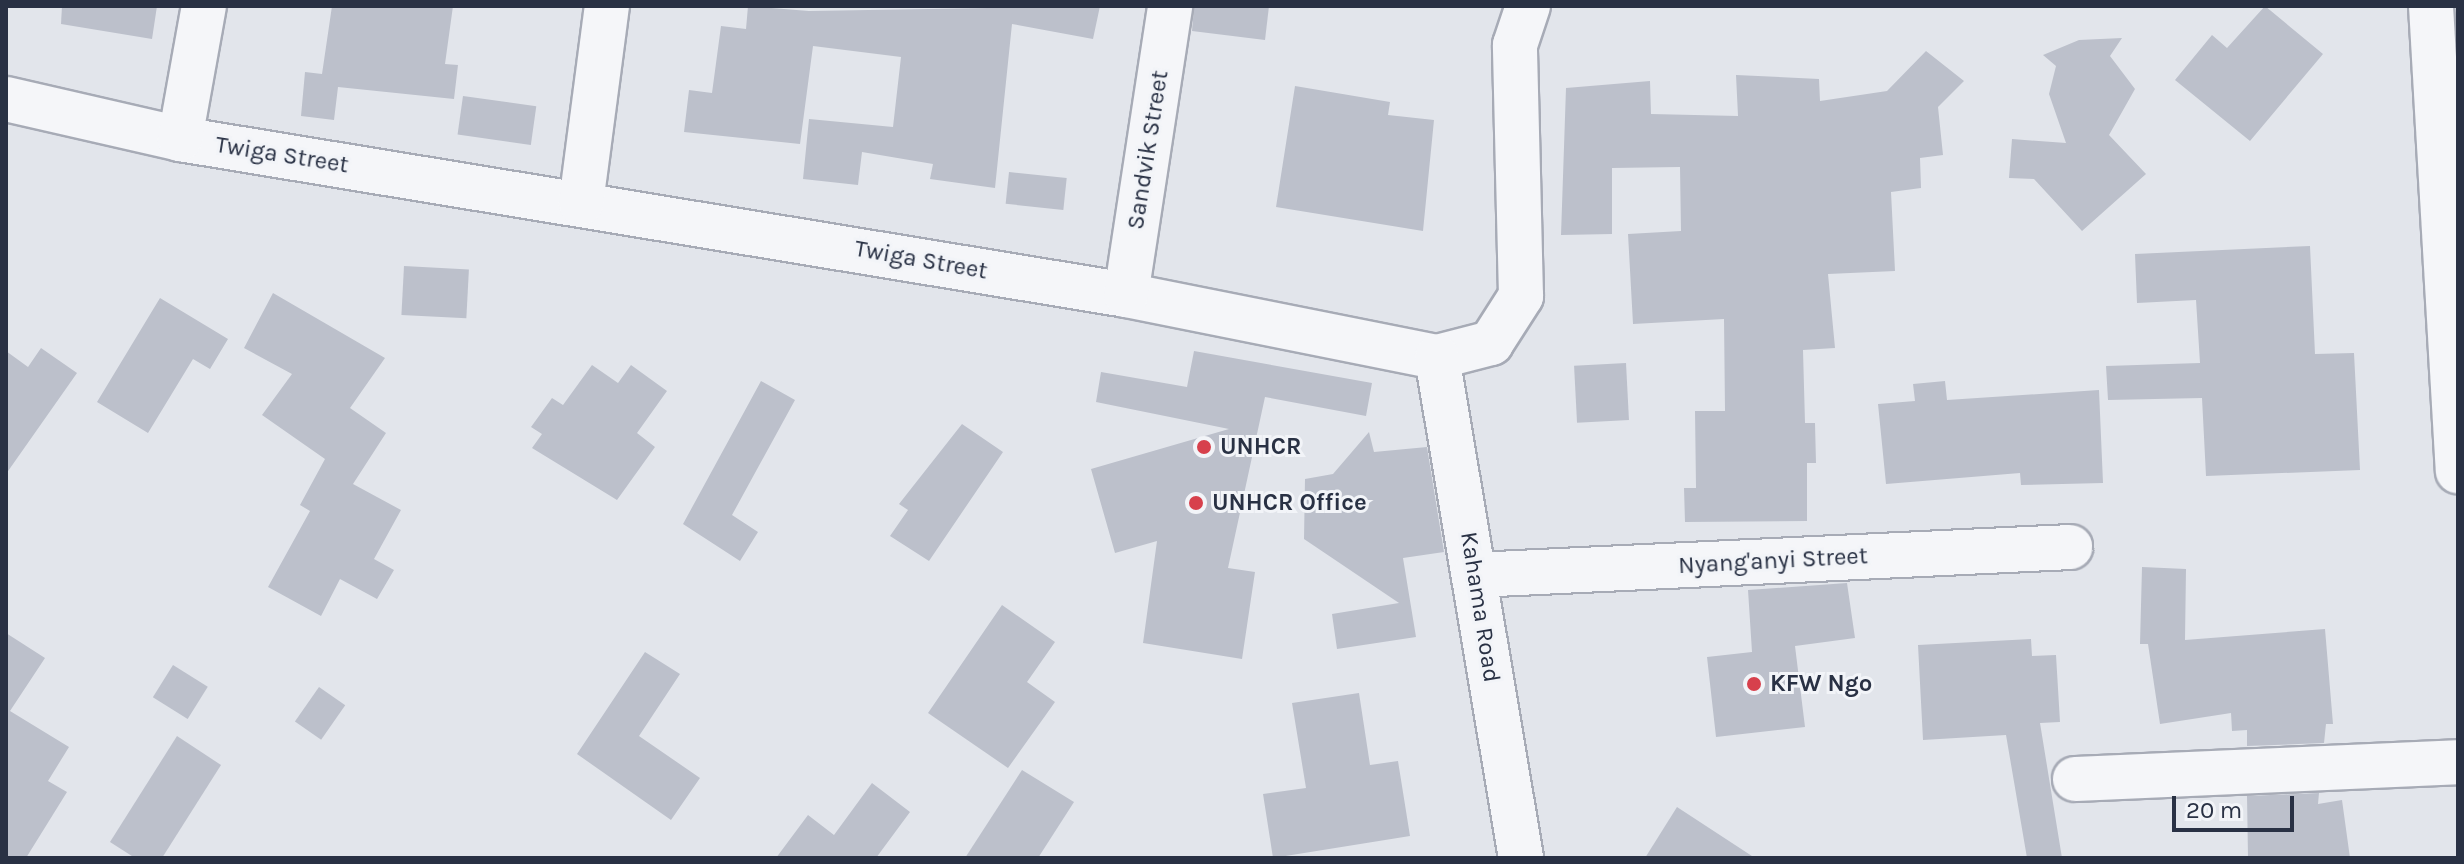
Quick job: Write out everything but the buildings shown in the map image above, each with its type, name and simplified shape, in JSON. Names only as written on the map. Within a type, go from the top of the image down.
[{"type":"street","points":[[180,139],[204,6]]},
{"type":"street","points":[[581,203],[607,6]]},
{"type":"street","name":"Sandvik Street","points":[[1126,295],[1170,6]]},
{"type":"street","name":"Twiga Street","points":[[6,99],[180,139],[1126,295],[1437,357],[1491,343],[1521,296],[1515,45],[1528,6]]},
{"type":"street","points":[[2431,6],[2450,271],[2458,471]]},
{"type":"street","name":"Kahama Road","points":[[1437,357],[1521,858]]},
{"type":"street","name":"Nyang'anyi Street","points":[[1475,575],[2070,547]]},
{"type":"street","points":[[2075,779],[2458,762]]},
{"type":"place","name":"UNHCR","points":[[1204,447]]},
{"type":"place","name":"UNHCR Office","points":[[1196,503]]},
{"type":"place","name":"KFW Ngo","points":[[1754,684]]}]
